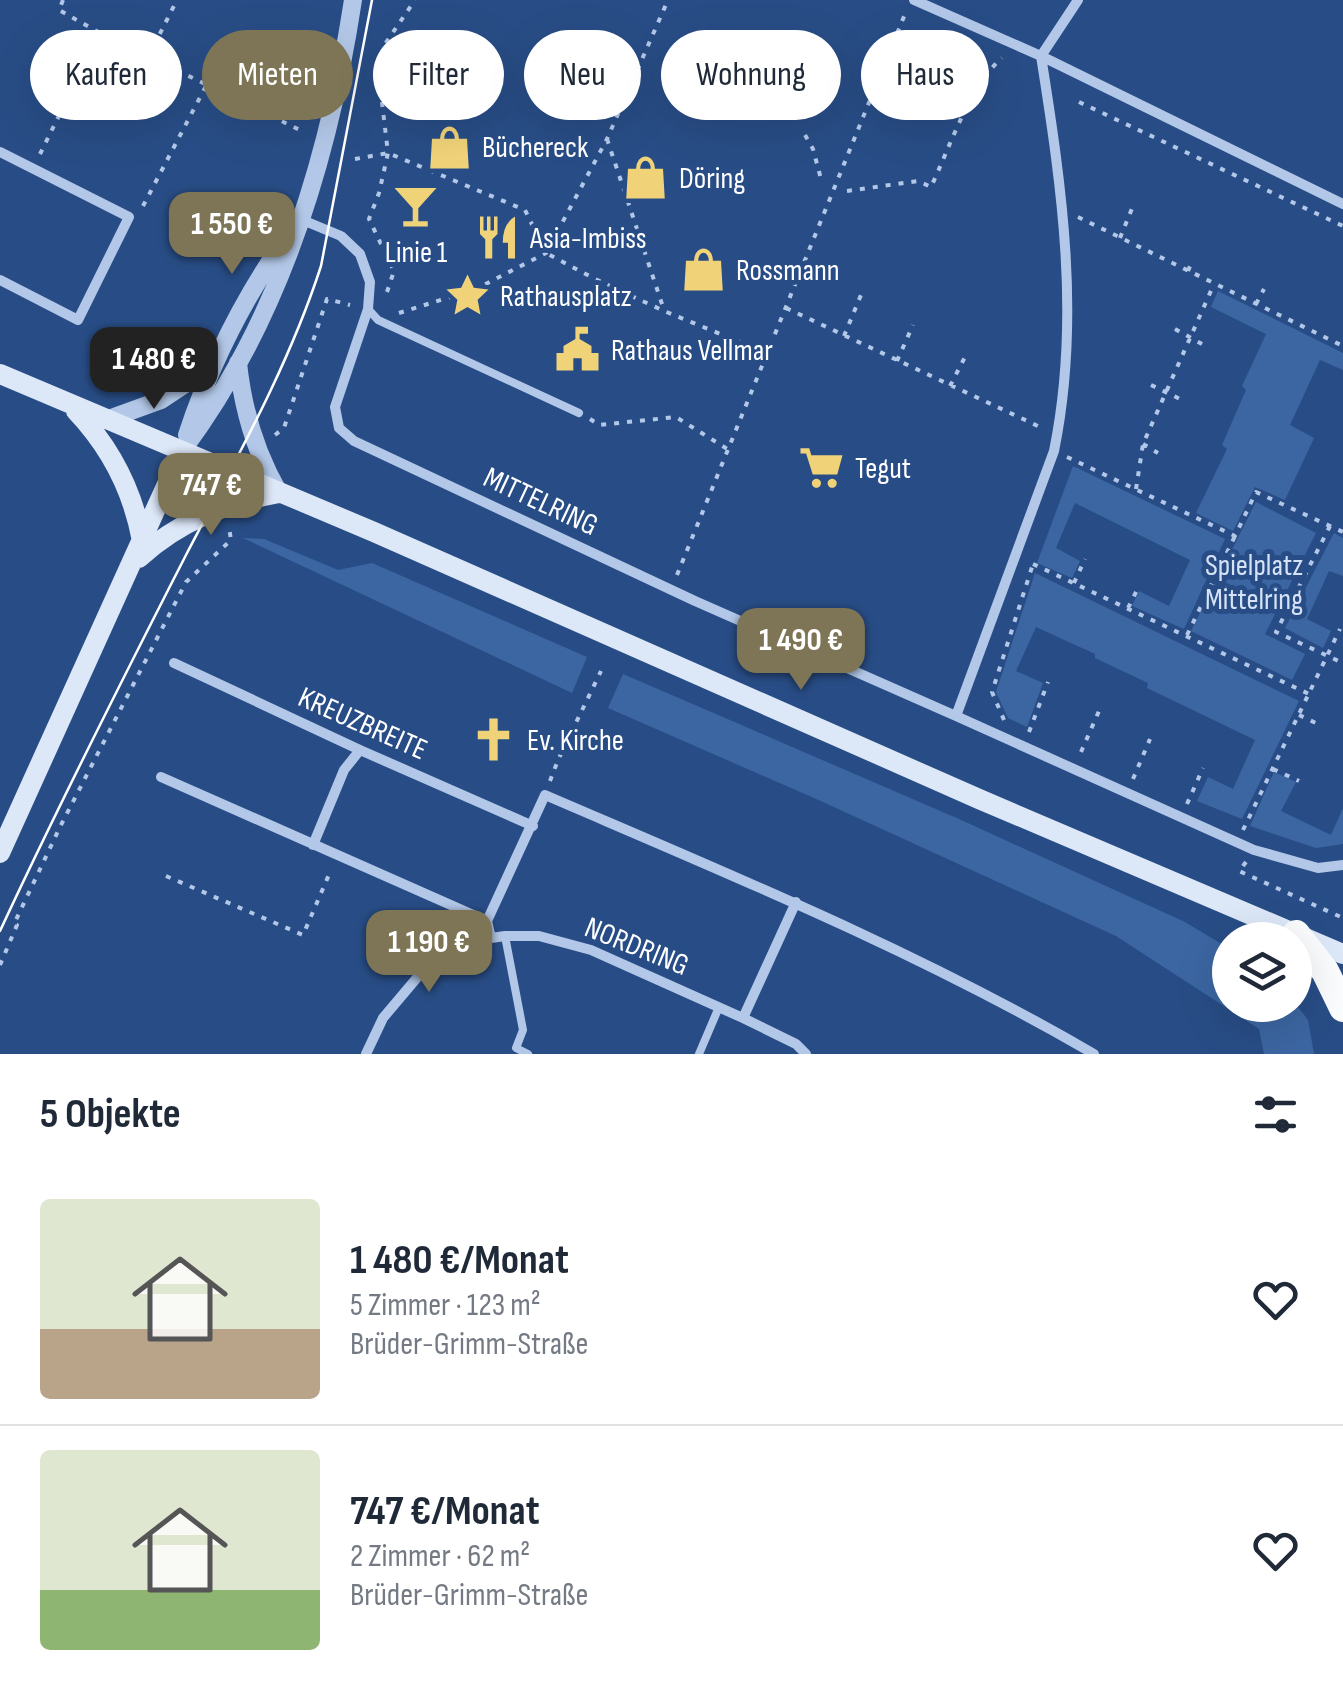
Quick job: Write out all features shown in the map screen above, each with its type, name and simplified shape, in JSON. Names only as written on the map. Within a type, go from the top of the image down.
[{"type":"highway","points":[[1312,954],[1325,970],[1343,1008]]},
{"type":"main road","points":[[0,374],[374,532],[1268,922]]},
{"type":"main road","points":[[70,406],[96,434],[118,467],[133,503],[142,541]]},
{"type":"main road","points":[[0,853],[182,451]]},
{"type":"main road","points":[[132,564],[193,520],[225,506],[279,492]]},
{"type":"main road","points":[[1312,941],[1343,954]]},
{"type":"street","points":[[182,451],[209,416],[287,261],[319,163],[353,0]]},
{"type":"street","points":[[956,716],[1057,434],[1068,348],[1068,278],[1062,209],[1036,54],[1078,0]]},
{"type":"street","points":[[910,5],[1036,54],[1343,204]]},
{"type":"street","points":[[0,152],[129,217],[78,320],[0,280]]},
{"type":"street","points":[[182,451],[214,364],[246,301],[299,219]]},
{"type":"street","name":"MITTELRING","points":[[299,219],[341,236],[360,254],[370,282],[368,310],[335,407],[339,428],[364,446],[804,650],[1237,843],[1318,868],[1343,865]]},
{"type":"street","points":[[238,363],[246,416],[279,492]]},
{"type":"street","points":[[106,420],[161,400],[214,364]]},
{"type":"street","name":"KREUZBREITE","points":[[174,664],[533,826]]},
{"type":"street","points":[[312,845],[344,770],[360,750]]},
{"type":"street","points":[[161,777],[487,920]]},
{"type":"street","points":[[491,938],[487,920],[546,795],[796,902],[992,996],[1094,1054]]},
{"type":"street","points":[[743,1018],[796,902]]},
{"type":"street","name":"NORDRING","points":[[366,1054],[382,1018],[421,973],[491,938],[538,936],[591,950],[743,1018],[796,1044],[806,1054]]},
{"type":"lane","points":[[368,310],[378,320],[579,413]]},
{"type":"lane","points":[[506,936],[523,1030],[516,1048],[528,1054]]},
{"type":"lane","points":[[699,1054],[718,1007]]},
{"type":"path","points":[[63,0],[58,10],[95,30]]},
{"type":"path","points":[[162,30],[177,0]]},
{"type":"path","points":[[378,320],[394,271],[369,219],[388,153],[381,94],[382,48],[415,0]]},
{"type":"path","points":[[378,320],[476,289],[546,253],[607,139],[668,0]]},
{"type":"path","points":[[672,589],[910,5]]},
{"type":"path","points":[[847,190],[918,181],[931,187],[975,92],[994,65],[1004,57],[1036,54]]},
{"type":"path","points":[[129,217],[144,205],[202,94]]},
{"type":"path","points":[[1079,102],[1343,226]]},
{"type":"path","points":[[33,169],[57,120]]},
{"type":"path","points":[[277,120],[308,135]]},
{"type":"path","points":[[805,135],[813,148],[821,179]]},
{"type":"path","points":[[607,139],[664,312]]},
{"type":"path","points":[[355,158],[388,153],[525,210],[546,253],[664,312],[767,353]]},
{"type":"path","points":[[1120,238],[1133,206]]},
{"type":"path","points":[[1062,209],[1343,346]]},
{"type":"path","points":[[1188,271],[1193,259]]},
{"type":"path","points":[[1136,489],[1144,444],[1214,284]]},
{"type":"path","points":[[1256,304],[1264,288]]},
{"type":"path","points":[[844,336],[861,295]]},
{"type":"path","points":[[258,451],[284,428],[327,300],[368,310]]},
{"type":"path","points":[[786,308],[1057,434]]},
{"type":"path","points":[[897,361],[913,325]]},
{"type":"path","points":[[1175,329],[1202,344]]},
{"type":"path","points":[[950,386],[964,356]]},
{"type":"path","points":[[1152,385],[1180,398]]},
{"type":"path","points":[[579,413],[599,424],[676,417],[729,450]]},
{"type":"path","points":[[1144,444],[1158,453]]},
{"type":"path","points":[[1054,451],[1235,536]]},
{"type":"path","points":[[1132,452],[1141,456]]},
{"type":"path","points":[[1187,635],[1256,492],[1343,532]]},
{"type":"path","points":[[0,966],[17,925],[14,924],[60,827],[186,582],[232,540],[225,506]]},
{"type":"path","points":[[1330,526],[1276,632],[1343,663]]},
{"type":"path","points":[[1015,556],[1309,694]]},
{"type":"path","points":[[1074,583],[1085,560]]},
{"type":"path","points":[[1004,721],[992,692],[1033,564]]},
{"type":"path","points":[[1128,608],[1138,588]]},
{"type":"path","points":[[1237,843],[1340,629]]},
{"type":"path","points":[[546,795],[600,671]]},
{"type":"path","points":[[1017,726],[1029,732],[1048,682]]},
{"type":"path","points":[[1080,755],[1098,710]]},
{"type":"path","points":[[1299,715],[1320,725]]},
{"type":"path","points":[[1133,779],[1150,740]]},
{"type":"path","points":[[1187,804],[1203,768]]},
{"type":"path","points":[[1273,769],[1299,780]]},
{"type":"path","points":[[1254,850],[1240,872],[1343,918]]},
{"type":"path","points":[[166,876],[303,935],[337,856]]},
{"type":"green space","points":[[1218,291],[1343,353],[1343,370],[1320,360],[1290,425],[1314,438],[1285,500],[1255,487],[1233,531],[1196,513],[1227,449],[1222,445],[1246,390],[1242,386],[1266,334],[1211,307]]},
{"type":"green space","points":[[1073,466],[1225,539],[1184,629],[1132,606],[1139,591],[1169,606],[1190,560],[1075,503],[1056,548],[1080,561],[1072,578],[1037,563]]},
{"type":"green space","name":"Spielplatz Mittelring","points":[[1256,502],[1316,533],[1265,634],[1305,654],[1292,680],[1191,631]]},
{"type":"green space","points":[[1334,533],[1343,538],[1343,576],[1329,571],[1307,619],[1331,631],[1323,648],[1285,628]]},
{"type":"green space","points":[[243,538],[264,539],[338,570],[372,563],[587,657],[572,693]]},
{"type":"green space","points":[[1035,573],[1299,701],[1242,819],[1197,801],[1208,777],[1233,789],[1255,740],[1147,688],[1148,683],[1036,627],[1016,671],[1043,683],[1027,727],[1008,718],[996,692]]},
{"type":"green space","points":[[623,674],[1185,922],[1212,938],[1212,998],[1116,936],[608,708]]},
{"type":"green space","points":[[1274,772],[1296,782],[1281,811],[1331,835],[1343,808],[1343,844],[1316,848],[1250,826]]},
{"type":"green space","points":[[1248,1022],[1308,1022],[1314,1054],[1264,1054],[1259,1029]]},
{"type":"tram line","points":[[0,931],[115,695],[260,414],[308,304],[321,266],[372,0]]},
{"type":"place","name":"Büchereck","points":[[449,147]]},
{"type":"place","name":"Döring","points":[[646,178]]},
{"type":"place","name":"Linie 1","points":[[416,205]]},
{"type":"place","name":"Asia-Imbiss","points":[[497,238]]},
{"type":"place","name":"Rossmann","points":[[703,270]]},
{"type":"place","name":"Rathausplatz","points":[[467,296]]},
{"type":"place","name":"Rathaus Vellmar","points":[[578,350]]},
{"type":"place","name":"Tegut","points":[[822,468]]},
{"type":"place","name":"Ev. Kirche","points":[[494,740]]}]
